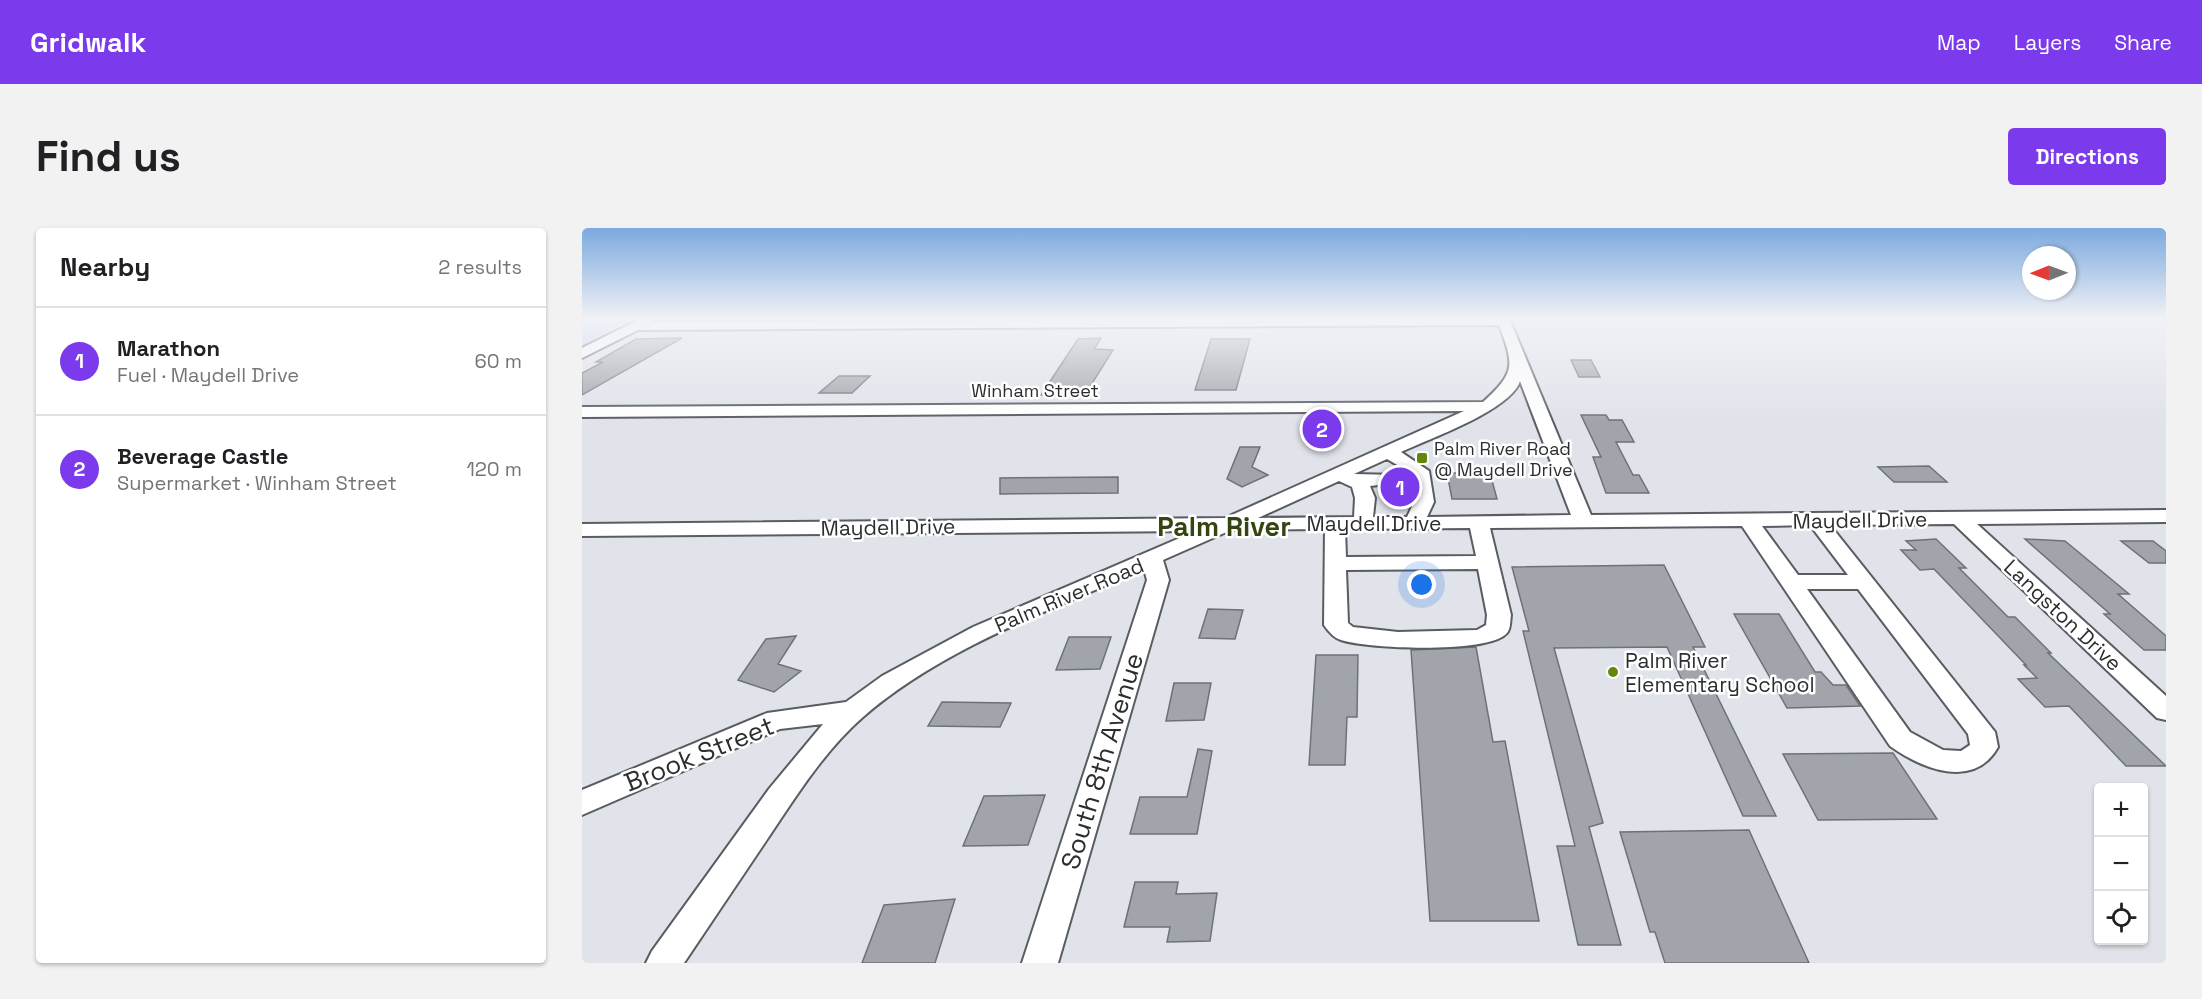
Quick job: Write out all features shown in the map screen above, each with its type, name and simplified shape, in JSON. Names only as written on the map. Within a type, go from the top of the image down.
[{"type":"street","points":[[1516,352],[1584,522]]},
{"type":"street","name":"Palm River Road","points":[[664,963],[779,797],[820,744],[853,711],[891,682],[981,632],[1231,523],[1358,494],[1393,455],[1488,406],[1512,384],[1518,358]]},
{"type":"street","name":"Winham Street","points":[[582,412],[1488,406]]},
{"type":"street","points":[[1393,455],[1420,471],[1418,492]]},
{"type":"street","points":[[1358,494],[1391,487]]},
{"type":"street","name":"Maydell Drive","points":[[582,530],[1335,523],[1358,494],[1418,492],[1479,523],[2166,516]]},
{"type":"street","name":"Langston Drive","points":[[1960,519],[2166,711]]},
{"type":"street","points":[[1749,521],[1900,739],[1936,759],[1959,763],[1975,758],[1984,747],[1981,732],[1816,520]]},
{"type":"street","points":[[1335,523],[1336,625],[1346,634],[1398,640],[1481,638],[1498,629],[1499,615],[1479,523]]},
{"type":"street","name":"South 8th Avenue","points":[[1040,963],[1158,580],[1152,559]]},
{"type":"street","points":[[1336,564],[1488,562]]},
{"type":"street","points":[[1791,582],[1864,582]]},
{"type":"street","name":"Brook Street","points":[[582,803],[776,720],[853,711]]},
{"type":"building","points":[[613,352],[657,352],[582,395],[582,373],[603,362],[596,362]]},
{"type":"building","points":[[1069,352],[1112,352],[1088,390],[1066,391],[1063,395],[1041,395]]},
{"type":"building","points":[[1207,352],[1246,352],[1236,390],[1195,390]]},
{"type":"building","points":[[1571,360],[1591,360],[1600,377],[1579,377]]},
{"type":"building","points":[[839,376],[870,376],[852,393],[819,393]]},
{"type":"building","points":[[1581,415],[1606,415],[1609,420],[1622,420],[1634,442],[1616,442],[1633,475],[1639,475],[1649,493],[1606,493],[1593,457],[1601,457]]},
{"type":"building","points":[[1240,447],[1260,447],[1252,467],[1268,475],[1242,487],[1227,479]]},
{"type":"building","points":[[1929,466],[1947,482],[1894,482],[1878,467]]},
{"type":"building","points":[[1447,473],[1490,473],[1497,499],[1452,499]]},
{"type":"building","points":[[1401,476],[1409,476],[1411,496],[1392,496],[1391,486],[1400,484]]},
{"type":"building","points":[[1118,477],[1118,493],[1000,494],[1000,478]]},
{"type":"building","points":[[1936,539],[1966,568],[1959,568],[2008,617],[2015,617],[2051,653],[2048,653],[2166,766],[2126,766],[2069,706],[2045,707],[2018,679],[2037,678],[2024,665],[2026,665],[1934,569],[1920,570],[1901,550],[1916,550],[1906,541]]},
{"type":"building","points":[[2025,539],[2065,541],[2129,594],[2118,594],[2166,636],[2166,650],[2144,650],[2104,614],[2110,614]]},
{"type":"building","points":[[2121,541],[2153,541],[2166,551],[2166,563],[2149,563]]},
{"type":"building","points":[[1664,565],[1705,647],[1693,647],[1776,816],[1743,816],[1667,647],[1554,648],[1603,823],[1589,827],[1621,945],[1578,945],[1557,846],[1575,846],[1523,631],[1529,631],[1512,567]]},
{"type":"building","points":[[1208,609],[1243,610],[1235,639],[1199,638]]},
{"type":"building","points":[[1734,614],[1779,614],[1815,672],[1821,672],[1833,685],[1846,685],[1860,706],[1787,708]]},
{"type":"building","points":[[796,636],[778,664],[801,671],[774,692],[738,680],[766,639]]},
{"type":"building","points":[[1069,637],[1111,637],[1100,669],[1056,670]]},
{"type":"building","points":[[1476,647],[1493,742],[1505,741],[1539,921],[1430,921],[1411,650]]},
{"type":"building","points":[[1316,655],[1358,655],[1357,717],[1347,717],[1345,765],[1309,765]]},
{"type":"building","points":[[1174,683],[1211,683],[1204,720],[1166,721]]},
{"type":"building","points":[[942,702],[1011,703],[1000,727],[928,726]]},
{"type":"building","points":[[1198,749],[1212,751],[1197,834],[1130,834],[1140,797],[1187,797]]},
{"type":"building","points":[[1893,753],[1937,819],[1818,820],[1783,754]]},
{"type":"building","points":[[1045,795],[1028,845],[963,846],[984,796]]},
{"type":"building","points":[[1749,830],[1809,963],[1665,963],[1655,932],[1650,932],[1620,832]]},
{"type":"building","points":[[1135,882],[1178,882],[1176,894],[1217,893],[1210,941],[1167,942],[1170,927],[1124,927]]},
{"type":"building","points":[[955,899],[935,963],[862,963],[884,905]]},
{"type":"tunnel","points":[[1392,494],[1414,494]]},
{"type":"place","name":"Beverage Castle","points":[[1322,429]]},
{"type":"place","name":"Palm River Road @ Maydell Drive","points":[[1422,458]]},
{"type":"place","name":"Marathon","points":[[1400,487]]},
{"type":"place","name":"Palm River Elementary School","points":[[1613,672]]},
{"type":"district","name":"Palm River","points":[[1224,526]]}]
